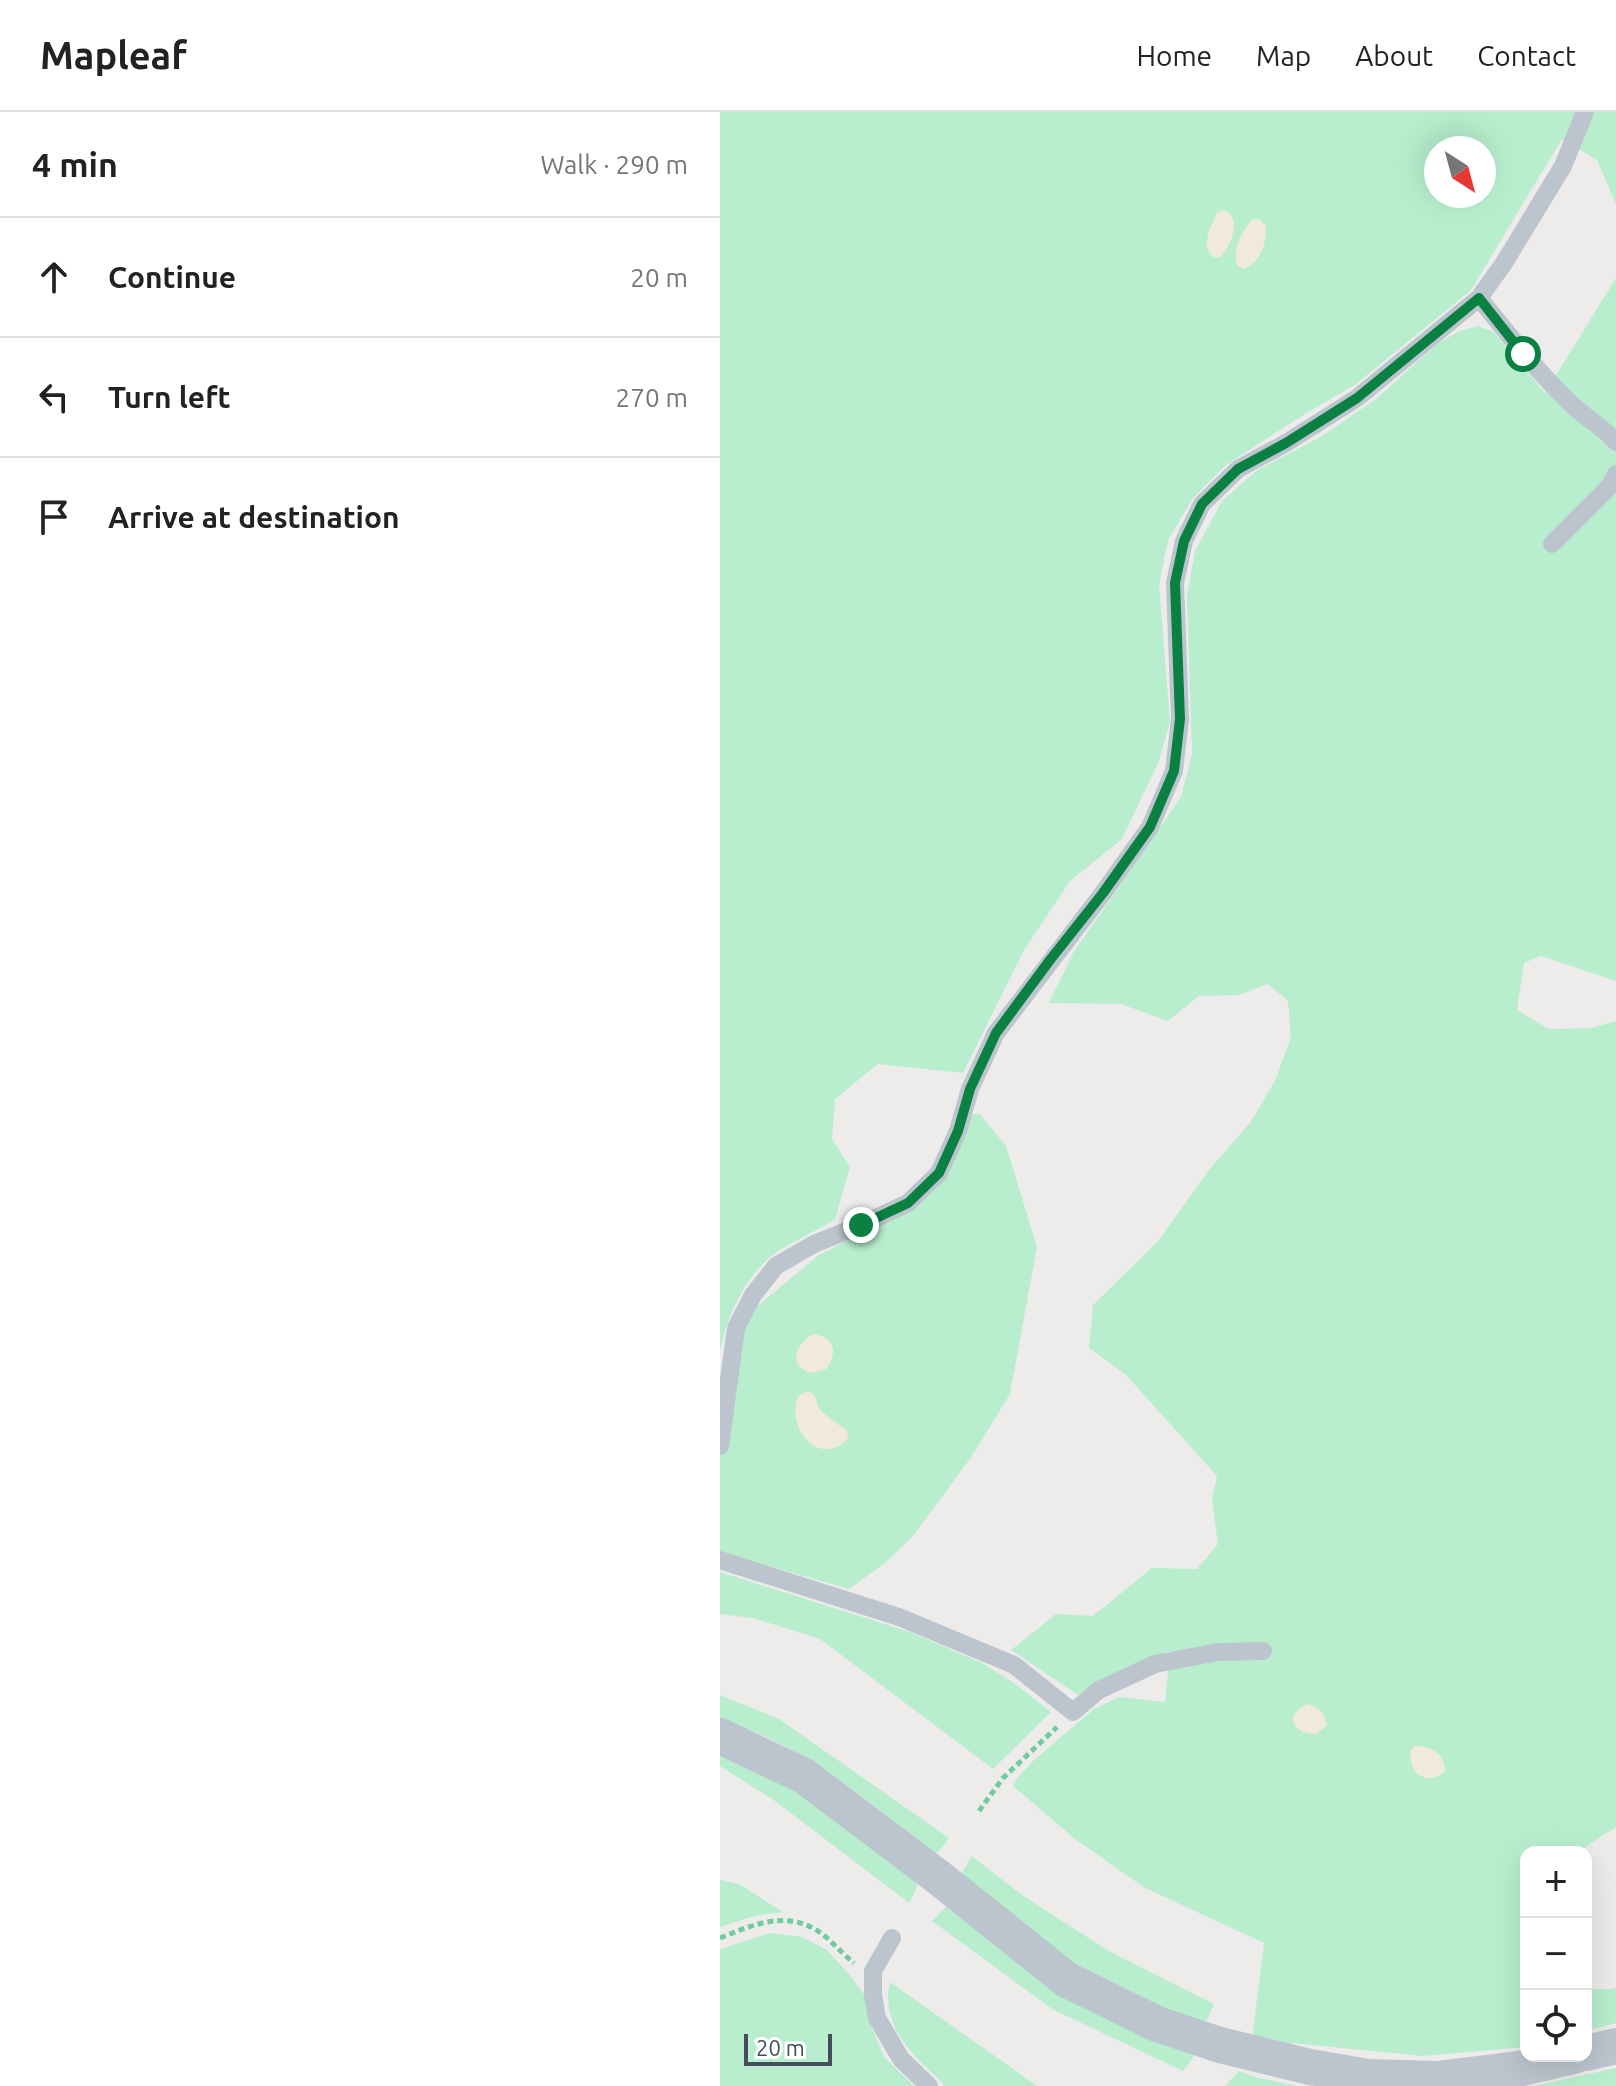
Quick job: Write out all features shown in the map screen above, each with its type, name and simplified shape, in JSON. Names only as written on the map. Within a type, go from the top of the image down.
[{"type":"street","points":[[720,1736],[804,1776],[1067,1980],[1157,2024],[1235,2049],[1368,2077],[1437,2079],[1548,2062]]},
{"type":"street","points":[[1592,2052],[1616,2046]]},
{"type":"lane","points":[[720,1446],[736,1328],[753,1295],[776,1266],[814,1244],[908,1203],[939,1173],[958,1131],[970,1089],[996,1033],[1150,827],[1174,771],[1180,719],[1175,583],[1184,541],[1202,504],[1238,469],[1357,398],[1479,298],[1563,166],[1585,112]]},
{"type":"lane","points":[[1479,298],[1533,364],[1571,404],[1616,442]]},
{"type":"lane","points":[[1552,544],[1609,487],[1616,474]]},
{"type":"lane","points":[[720,1560],[899,1617],[1014,1665],[1073,1712],[1099,1690],[1155,1664],[1218,1652],[1263,1651]]},
{"type":"lane","points":[[892,1938],[873,1971],[877,2018],[901,2059],[929,2086]]},
{"type":"path","points":[[979,1811],[1003,1778],[1073,1712]]},
{"type":"path","points":[[720,1938],[756,1924],[784,1919],[805,1923],[851,1961],[873,1971]]},
{"type":"green space","points":[[720,112],[1616,112],[1616,204],[1597,160],[1562,139],[1471,290],[1356,384],[1226,465],[1193,498],[1168,540],[1159,585],[1170,722],[1159,761],[1122,839],[1070,881],[1024,950],[963,1073],[878,1064],[835,1099],[832,1139],[850,1167],[835,1220],[768,1259],[749,1281],[728,1322],[720,1350]]},
{"type":"green space","points":[[1616,278],[1616,981],[1541,956],[1524,963],[1517,1010],[1549,1029],[1591,1028],[1616,1021],[1616,1828],[1587,1846],[1520,1846],[1520,2048],[1423,2056],[1263,2042],[1252,2039],[1264,1943],[1145,1888],[1075,1839],[1013,1786],[1033,1761],[1094,1709],[1119,1697],[1165,1702],[1170,1651],[1124,1668],[1078,1695],[1011,1650],[1056,1614],[1093,1616],[1152,1568],[1197,1569],[1218,1544],[1212,1501],[1217,1476],[1126,1375],[1089,1348],[1093,1305],[1158,1241],[1212,1166],[1250,1123],[1275,1081],[1291,1037],[1288,1001],[1268,984],[1239,995],[1199,996],[1168,1021],[1121,1004],[1049,1003],[1073,953],[1181,797],[1192,754],[1187,595],[1195,551],[1222,501],[1256,471],[1322,436],[1376,399],[1438,343],[1460,331],[1478,326],[1494,332],[1545,393]]},
{"type":"green space","points":[[956,1114],[980,1114],[1006,1146],[1037,1247],[1010,1394],[972,1456],[913,1536],[885,1563],[849,1589],[720,1552],[720,1376],[743,1318],[819,1255],[885,1221],[933,1167]]},
{"type":"green space","points":[[720,1572],[910,1632],[984,1664],[1051,1712],[993,1769],[820,1639],[753,1618],[720,1614]]},
{"type":"green space","points":[[720,1695],[779,1719],[949,1838],[940,1850],[931,1852],[857,1793],[805,1758],[750,1730],[720,1720]]},
{"type":"green space","points":[[720,1752],[794,1787],[917,1880],[909,1903],[775,1801],[720,1766]]},
{"type":"green space","points":[[972,1856],[1022,1895],[1107,1950],[1214,2004],[1207,2020],[1200,2026],[1088,1973],[1046,1945],[960,1876]]},
{"type":"green space","points":[[720,1880],[739,1884],[783,1912],[754,1916],[720,1927]]},
{"type":"green space","points":[[947,1906],[1113,2019],[1194,2056],[1183,2071],[1052,2009],[932,1921]]},
{"type":"green space","points":[[770,1933],[802,1937],[827,1950],[866,1997],[872,2028],[884,2057],[914,2086],[720,2086],[720,1949]]},
{"type":"green space","points":[[890,1982],[1037,2086],[944,2086],[910,2051],[894,2026],[888,1998]]},
{"type":"green space","points":[[1616,1987],[1616,2023],[1592,2029],[1592,1989]]},
{"type":"green space","points":[[1616,2068],[1616,2086],[1534,2086]]},
{"type":"green space","points":[[1239,2071],[1259,2078],[1299,2086],[1225,2086]]},
{"type":"sand","points":[[1224,210],[1233,219],[1233,232],[1221,257],[1213,257],[1207,247],[1208,236],[1217,213]]},
{"type":"sand","points":[[1259,219],[1266,226],[1264,245],[1254,262],[1243,269],[1237,265],[1236,259],[1239,241],[1252,220]]},
{"type":"sand","points":[[813,1334],[826,1338],[833,1351],[826,1369],[810,1373],[798,1364],[796,1354],[802,1343]]},
{"type":"sand","points":[[809,1391],[821,1411],[847,1430],[848,1439],[837,1447],[816,1447],[801,1432],[796,1409],[798,1396]]},
{"type":"sand","points":[[1307,1704],[1320,1711],[1326,1720],[1327,1725],[1316,1734],[1302,1731],[1294,1724],[1295,1714]]},
{"type":"sand","points":[[1415,1746],[1436,1752],[1443,1760],[1445,1771],[1431,1778],[1419,1775],[1411,1758],[1411,1750]]},
{"type":"route","points":[[861,1225],[908,1203],[939,1173],[958,1131],[970,1089],[996,1033],[1150,827],[1174,771],[1180,719],[1175,583],[1184,541],[1202,504],[1238,469],[1357,398],[1479,298],[1523,354]]}]
